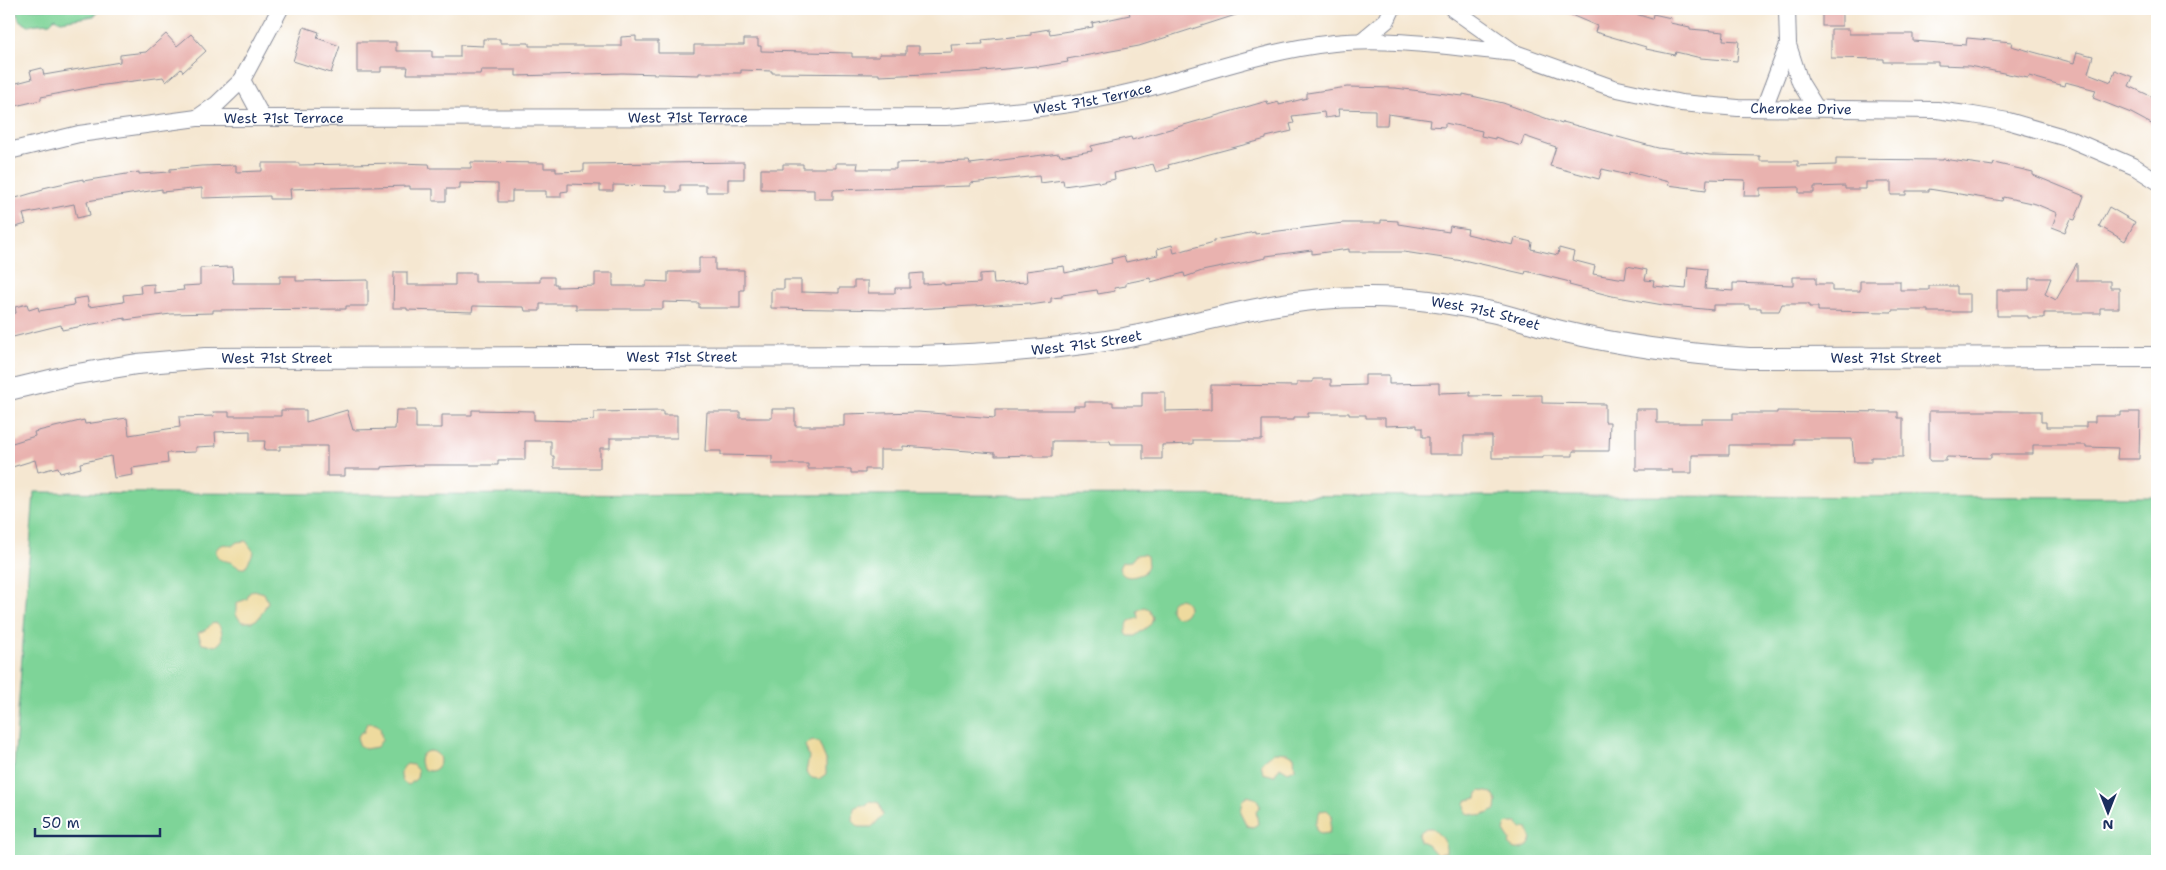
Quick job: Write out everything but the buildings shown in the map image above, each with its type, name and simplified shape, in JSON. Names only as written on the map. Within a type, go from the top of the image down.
[{"type":"street","points":[[197,118],[217,104],[242,80],[280,9]]},
{"type":"street","points":[[1363,40],[1387,20],[1392,9]]},
{"type":"street","name":"Cherokee Drive","points":[[1453,9],[1514,53],[1614,88],[1671,100],[1738,108],[1937,110],[2008,121],[2070,139],[2135,167],[2157,181]]},
{"type":"street","points":[[1788,9],[1788,45],[1800,82],[1816,108]]},
{"type":"street","name":"West 71st Terrace","points":[[9,152],[80,134],[197,118],[946,117],[1015,112],[1078,103],[1138,90],[1249,58],[1304,47],[1363,40],[1514,53]]},
{"type":"street","points":[[1764,108],[1788,45]]},
{"type":"street","points":[[242,80],[262,117]]},
{"type":"street","name":"West 71st Street","points":[[9,390],[71,375],[137,364],[205,358],[918,356],[985,354],[1052,348],[1124,338],[1270,305],[1334,297],[1364,296],[1422,300],[1474,308],[1561,331],[1636,347],[1709,356],[1769,358],[2157,358]]},
{"type":"green space","points":[[19,9],[100,9],[94,16],[61,21],[55,18],[50,23],[27,25],[19,20],[17,11]]},
{"type":"green space","points":[[34,492],[2157,497],[2157,861],[9,861],[9,834]]},
{"type":"sand","points":[[246,541],[254,552],[245,568],[238,567],[217,557],[216,550],[219,546],[225,544],[232,546],[237,542]]},
{"type":"sand","points":[[1143,554],[1147,556],[1148,566],[1144,573],[1133,577],[1123,575],[1119,568],[1122,562],[1131,561],[1136,555]]},
{"type":"sand","points":[[254,590],[264,593],[268,602],[259,618],[252,622],[242,622],[236,615],[236,603],[247,599],[249,593]]},
{"type":"sand","points":[[1175,599],[1183,599],[1188,604],[1186,615],[1175,617],[1170,612],[1170,604]]},
{"type":"sand","points":[[1144,607],[1149,609],[1153,618],[1151,624],[1135,636],[1128,636],[1126,630],[1129,621],[1138,618],[1137,611]]},
{"type":"sand","points":[[217,623],[222,632],[221,642],[216,646],[202,644],[198,633],[207,629],[211,624]]},
{"type":"sand","points":[[368,723],[376,724],[380,727],[382,740],[377,747],[365,749],[360,746],[357,738],[361,732],[364,732]]},
{"type":"sand","points":[[812,740],[819,743],[826,760],[826,774],[819,779],[812,778],[806,772],[809,757],[805,745]]},
{"type":"sand","points":[[430,751],[437,754],[440,761],[437,768],[430,771],[423,768],[420,761],[423,754]]},
{"type":"sand","points":[[1274,752],[1287,753],[1294,756],[1295,769],[1288,772],[1280,767],[1274,776],[1263,773],[1261,763]]},
{"type":"sand","points":[[407,764],[413,765],[418,771],[417,778],[409,785],[404,783],[401,775],[403,768]]},
{"type":"sand","points":[[1481,791],[1492,793],[1497,801],[1496,810],[1481,816],[1466,813],[1465,803],[1467,800],[1477,798],[1478,793]]},
{"type":"sand","points":[[1248,796],[1257,799],[1260,806],[1256,811],[1258,824],[1253,827],[1247,826],[1240,812],[1242,800]]},
{"type":"sand","points":[[871,801],[879,803],[883,815],[872,827],[859,827],[853,821],[854,808],[860,805],[866,806]]},
{"type":"sand","points":[[1327,810],[1332,815],[1329,833],[1321,834],[1316,830],[1315,824],[1320,811]]},
{"type":"sand","points":[[1517,823],[1521,829],[1527,828],[1532,839],[1528,846],[1518,849],[1509,845],[1510,840],[1504,831],[1506,824]]},
{"type":"sand","points":[[1426,828],[1432,828],[1440,836],[1444,842],[1446,852],[1437,855],[1427,844],[1420,841],[1419,833]]}]
